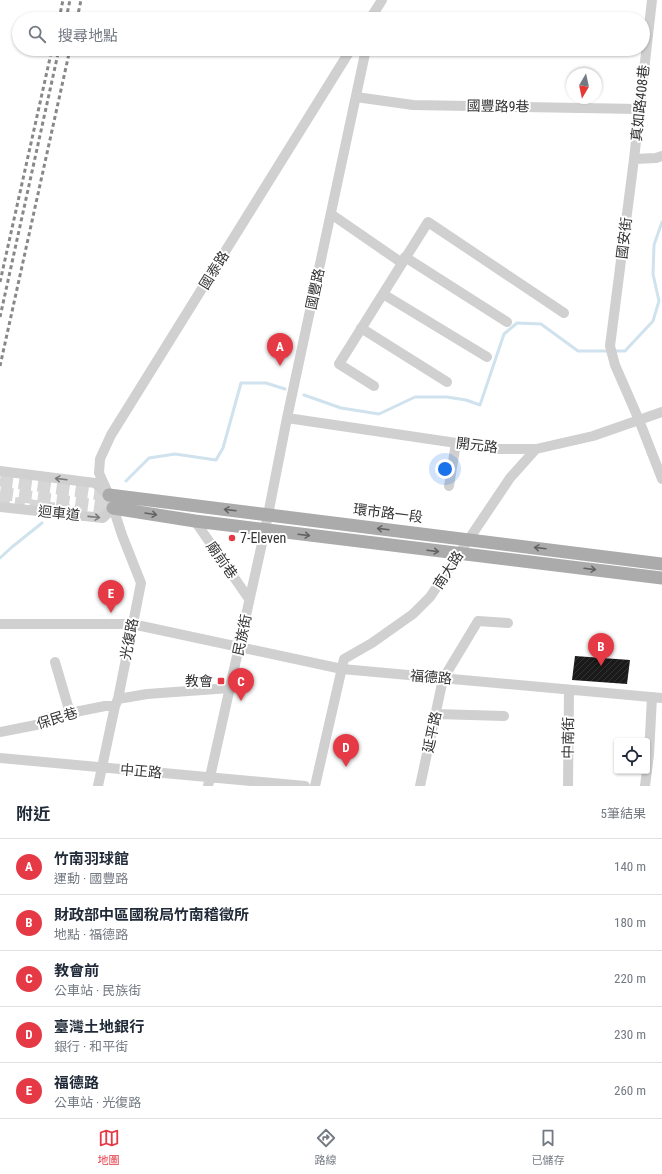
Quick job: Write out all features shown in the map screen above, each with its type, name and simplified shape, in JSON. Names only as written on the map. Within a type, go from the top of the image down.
[{"type":"main road","name":"環市路一段","points":[[109,495],[662,564]]},
{"type":"main road","points":[[113,508],[265,530],[662,578]]},
{"type":"main road","points":[[566,566],[567,552]]},
{"type":"street","points":[[375,12],[382,0]]},
{"type":"street","name":"真如路408巷","points":[[650,18],[652,0]]},
{"type":"street","name":"國泰路","points":[[109,495],[99,473],[100,459],[111,435],[347,56]]},
{"type":"street","name":"國豐路","points":[[265,530],[287,418],[365,56]]},
{"type":"street","name":"真如路408巷","points":[[634,159],[646,56]]},
{"type":"street","name":"國豐路9巷","points":[[356,97],[413,105],[640,109]]},
{"type":"street","points":[[634,159],[656,158],[662,156]]},
{"type":"street","name":"國安街","points":[[634,159],[610,346],[615,365],[639,420]]},
{"type":"street","points":[[331,214],[404,260],[508,322]]},
{"type":"street","points":[[374,386],[339,364],[428,222],[564,313]]},
{"type":"street","points":[[382,294],[487,357]]},
{"type":"street","points":[[361,328],[447,382]]},
{"type":"street","name":"開元路","points":[[287,418],[496,449],[536,449],[593,436],[662,412]]},
{"type":"street","points":[[639,420],[662,479]]},
{"type":"street","points":[[449,486],[456,443]]},
{"type":"street","name":"南大路","points":[[342,669],[344,659],[372,643],[413,614],[430,597],[510,478],[536,449]]},
{"type":"street","points":[[0,471],[95,483],[109,495]]},
{"type":"street","name":"光復路","points":[[98,786],[141,584],[109,495]]},
{"type":"street","name":"迴車道","points":[[0,506],[103,518],[113,508]]},
{"type":"street","name":"廟前巷","points":[[195,521],[249,599]]},
{"type":"street","name":"民族街","points":[[209,782],[265,530]]},
{"type":"street","name":"延平路","points":[[420,786],[443,679],[478,621],[508,623]]},
{"type":"street","name":"福德路","points":[[0,624],[132,624],[342,669],[657,698]]},
{"type":"street","points":[[55,662],[70,713]]},
{"type":"street","points":[[315,786],[342,669]]},
{"type":"street","name":"保民巷","points":[[0,732],[41,724],[47,718],[105,706],[147,694],[230,688]]},
{"type":"street","name":"中南街","points":[[568,786],[569,691]]},
{"type":"street","points":[[645,786],[657,698]]},
{"type":"street","points":[[436,714],[504,716]]},
{"type":"street","points":[[0,754],[0,759]]},
{"type":"street","name":"中正路","points":[[0,759],[102,768],[209,782],[305,786]]},
{"type":"building","points":[[575,656],[630,660],[627,684],[572,680]]},
{"type":"waterway","points":[[304,395],[341,408],[379,414],[415,397],[447,397],[466,400],[480,405],[504,334],[517,323],[541,324],[578,351],[625,351],[653,321],[659,301],[653,274],[654,245],[662,222]]},
{"type":"waterway","points":[[126,481],[149,458],[175,454],[216,460],[223,448],[241,383],[266,383],[285,389]]},
{"type":"waterway","points":[[0,558],[42,523]]},
{"type":"tunnel","points":[[0,480],[109,495]]},
{"type":"tunnel","points":[[0,493],[113,508]]},
{"type":"tunnel","points":[[0,500],[87,512]]},
{"type":"railway","points":[[60,12],[63,0]]},
{"type":"railway","points":[[67,12],[70,0]]},
{"type":"railway","points":[[78,12],[81,0]]},
{"type":"railway","points":[[0,282],[50,56]]},
{"type":"railway","points":[[0,317],[57,56]]},
{"type":"railway","points":[[0,366],[68,56]]},
{"type":"place","name":"竹南羽球館","points":[[280,366]]},
{"type":"place","name":"7-Eleven","points":[[232,538]]},
{"type":"place","name":"福德路","points":[[111,613]]},
{"type":"place","name":"財政部中區國稅局竹南稽徵所","points":[[601,666]]},
{"type":"place","name":"教會","points":[[221,681]]},
{"type":"place","name":"教會前","points":[[241,701]]},
{"type":"place","name":"臺灣土地銀行","points":[[346,767]]}]
